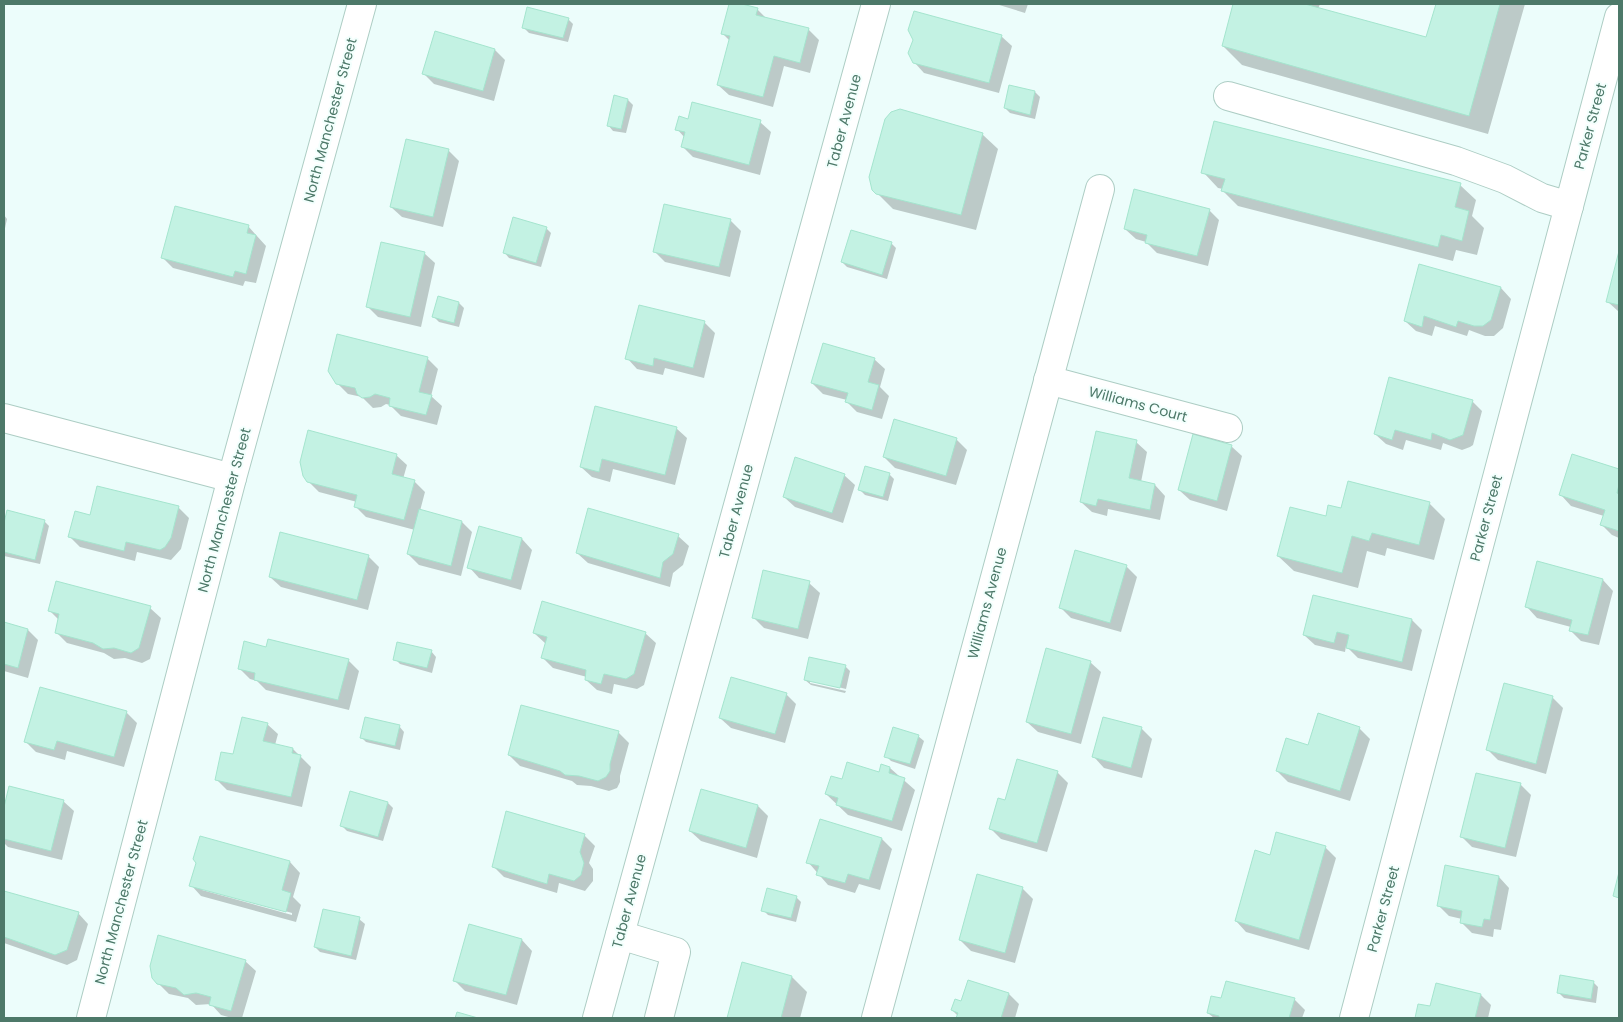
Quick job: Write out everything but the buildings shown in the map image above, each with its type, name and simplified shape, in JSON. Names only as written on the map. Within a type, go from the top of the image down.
[{"type":"street","name":"North Manchester Street","points":[[91,1018],[232,478],[362,4]]},
{"type":"street","name":"Taber Avenue","points":[[597,1018],[876,4]]},
{"type":"street","name":"Parker Street","points":[[1354,1018],[1619,17]]},
{"type":"street","points":[[1228,96],[1456,161],[1505,179],[1542,198],[1569,206]]},
{"type":"street","name":"Williams Avenue","points":[[876,1018],[1100,189]]},
{"type":"street","name":"Williams Court","points":[[1048,380],[1228,428]]},
{"type":"street","points":[[4,418],[232,478]]},
{"type":"street","points":[[620,935],[676,952],[659,1018]]}]
